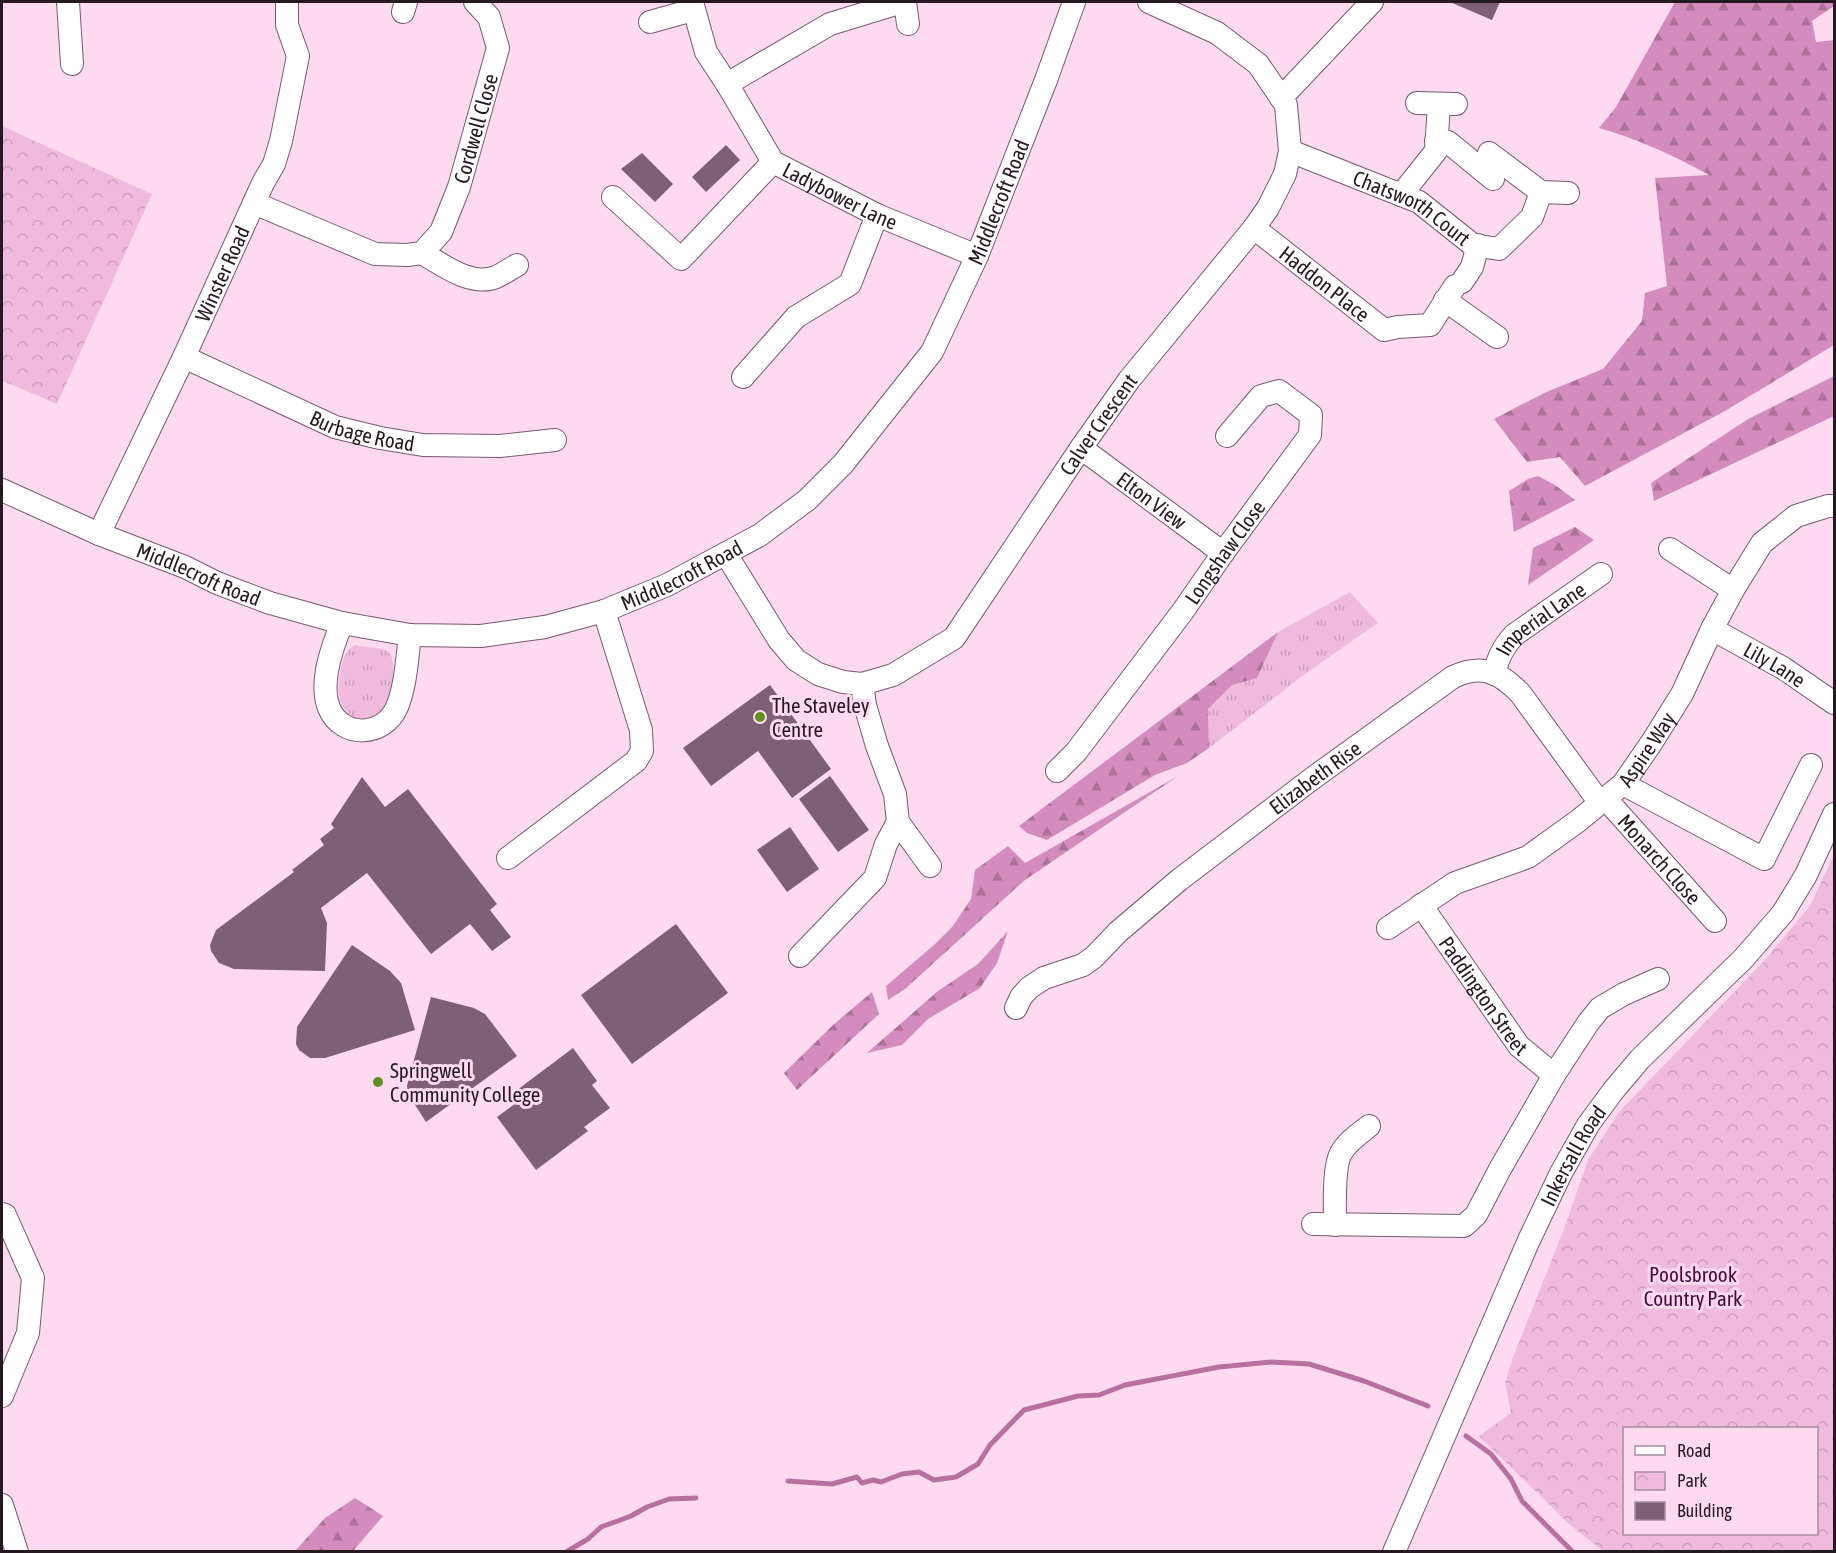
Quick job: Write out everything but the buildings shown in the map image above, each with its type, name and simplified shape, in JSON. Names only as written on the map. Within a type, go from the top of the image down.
[{"type":"street","points":[[68,2],[72,64]]},
{"type":"street","name":"Winster Road","points":[[99,534],[274,164],[281,141],[298,56],[287,25],[287,2]]},
{"type":"street","name":"Cordwell Close","points":[[422,253],[441,231],[459,187],[498,48],[489,17],[475,2]]},
{"type":"street","points":[[727,84],[830,24],[904,2],[908,24]]},
{"type":"street","name":"Middlecroft Road","points":[[2,490],[99,534],[270,603],[342,623],[410,635],[481,636],[545,627],[604,611],[667,585],[760,535],[807,500],[843,464],[932,352],[977,256],[1074,2]]},
{"type":"street","name":"Calver Crescent","points":[[726,554],[779,640],[796,660],[818,674],[843,682],[862,684],[893,675],[954,638],[1129,380],[1254,228],[1268,208],[1285,174],[1290,152],[1286,105],[1258,64],[1217,33],[1149,2]]},
{"type":"street","points":[[1281,99],[1372,2]]},
{"type":"street","points":[[650,22],[693,6]]},
{"type":"street","name":"Ladybower Lane","points":[[693,6],[706,52],[773,162],[877,215],[977,256]]},
{"type":"street","points":[[1401,195],[1436,151],[1437,103]]},
{"type":"street","points":[[1436,141],[1448,142],[1493,179]]},
{"type":"street","name":"Chatsworth Court","points":[[1290,152],[1419,202],[1473,245],[1500,249],[1532,217],[1541,192]]},
{"type":"street","points":[[1489,153],[1541,192],[1568,193]]},
{"type":"street","points":[[613,197],[686,264],[773,162]]},
{"type":"street","points":[[254,203],[375,254],[422,253],[453,270],[479,280],[496,278],[517,265]]},
{"type":"street","points":[[743,377],[796,317],[850,284],[877,215]]},
{"type":"street","name":"Haddon Place","points":[[1254,228],[1384,330],[1430,325],[1454,290]]},
{"type":"street","points":[[1478,245],[1472,267],[1454,290],[1497,337]]},
{"type":"street","name":"Burbage Road","points":[[184,357],[336,427],[380,438],[423,444],[500,446],[555,440]]},
{"type":"street","name":"Longshaw Close","points":[[1057,771],[1076,752],[1183,611],[1310,435],[1311,416],[1279,391],[1261,396],[1227,436]]},
{"type":"street","name":"Elton View","points":[[1081,448],[1223,553]]},
{"type":"street","name":"Aspire Way","points":[[1388,928],[1455,883],[1528,857],[1623,784],[1682,694],[1712,629],[1762,543],[1796,516],[1834,506]]},
{"type":"street","points":[[1670,549],[1733,590]]},
{"type":"street","name":"Imperial Lane","points":[[1494,674],[1504,646],[1514,635],[1601,574]]},
{"type":"street","points":[[508,858],[636,761],[642,751],[641,730],[604,611]]},
{"type":"street","points":[[342,623],[330,660],[325,686],[329,708],[340,723],[354,731],[369,731],[385,723],[396,708],[405,680],[410,635]]},
{"type":"street","name":"Lily Lane","points":[[1712,629],[1783,668],[1834,703]]},
{"type":"street","name":"Elizabeth Rise","points":[[1016,1008],[1021,997],[1029,988],[1044,978],[1083,965],[1094,957],[1118,932],[1179,880],[1313,778],[1453,677],[1468,670],[1494,674]]},
{"type":"street","points":[[1494,674],[1505,678],[1520,693],[1602,801]]},
{"type":"street","points":[[862,684],[865,705],[877,746],[895,794],[898,822],[930,866]]},
{"type":"street","points":[[1623,784],[1764,859],[1811,765]]},
{"type":"street","name":"Monarch Close","points":[[1602,801],[1715,921]]},
{"type":"street","name":"Inkersall Road","points":[[1394,1551],[1528,1240],[1588,1125],[1640,1059],[1743,959],[1783,913],[1806,875],[1834,814]]},
{"type":"street","points":[[800,956],[875,878],[886,844],[898,822]]},
{"type":"street","name":"Paddington Street","points":[[1421,905],[1519,1046],[1554,1075]]},
{"type":"street","points":[[1369,1126],[1351,1140],[1340,1154],[1324,1224],[1464,1226],[1476,1215],[1554,1075],[1588,1023],[1600,1008],[1658,979]]},
{"type":"street","points":[[2,1214],[5,1215],[33,1278],[28,1333],[2,1396]]},
{"type":"street","points":[[2,1504],[17,1551]]},
{"type":"green space","points":[[1675,2],[1834,2],[1834,6],[1812,21],[1816,42],[1834,40],[1834,345],[1725,411],[1585,486],[1560,457],[1527,462],[1494,419],[1544,393],[1603,369],[1642,321],[1645,293],[1667,286],[1655,178],[1709,175],[1655,148],[1599,128],[1616,107]]},
{"type":"green space","points":[[2,126],[152,194],[57,404],[3,381],[2,383]]},
{"type":"green space","points":[[1834,376],[1834,416],[1654,501],[1651,483],[1748,419]]},
{"type":"green space","points":[[1538,476],[1575,500],[1514,532],[1509,491],[1528,479]]},
{"type":"green space","points":[[1575,527],[1594,540],[1528,585],[1533,548]]},
{"type":"green space","points":[[1350,592],[1378,623],[1305,674],[1209,748],[1208,709],[1232,685],[1257,678],[1278,632]]},
{"type":"green space","points":[[1278,632],[1257,678],[1232,685],[1208,709],[1209,748],[1187,763],[1155,775],[1047,840],[1027,833],[1019,826]]},
{"type":"green space","points":[[355,645],[387,651],[393,662],[393,681],[386,707],[374,718],[365,721],[350,715],[341,701],[339,692],[343,661],[347,652]]},
{"type":"green space","points":[[1178,776],[1025,880],[905,989],[888,1000],[886,986],[953,926],[971,899],[975,870],[1008,846],[1025,863]]},
{"type":"green space","name":"Poolsbrook Country Park","points":[[1834,855],[1834,1551],[1603,1551],[1569,1524],[1479,1436],[1511,1413],[1505,1383],[1512,1360],[1564,1229],[1588,1160],[1619,1112],[1765,960],[1810,906]]},
{"type":"green space","points":[[1008,931],[997,963],[980,988],[928,1019],[902,1045],[867,1053],[938,991],[978,964]]},
{"type":"green space","points":[[872,992],[879,1014],[797,1090],[784,1073],[833,1025]]},
{"type":"green space","points":[[355,1498],[383,1516],[353,1551],[295,1551],[325,1518]]},
{"type":"waterway","points":[[788,1481],[832,1484],[857,1477],[862,1483],[873,1480],[881,1482],[902,1474],[919,1472],[934,1480],[956,1477],[978,1464],[990,1445],[1024,1410],[1078,1396],[1099,1395],[1125,1385],[1219,1367],[1271,1362],[1309,1364],[1364,1381],[1428,1406]]},
{"type":"waterway","points":[[1466,1436],[1491,1454],[1511,1479],[1522,1501],[1573,1552]]},
{"type":"waterway","points":[[566,1552],[588,1539],[601,1527],[631,1516],[647,1507],[669,1499],[696,1498]]},
{"type":"place","name":"The Staveley Centre","points":[[760,717]]},
{"type":"place","name":"Springwell Community College","points":[[378,1082]]}]
